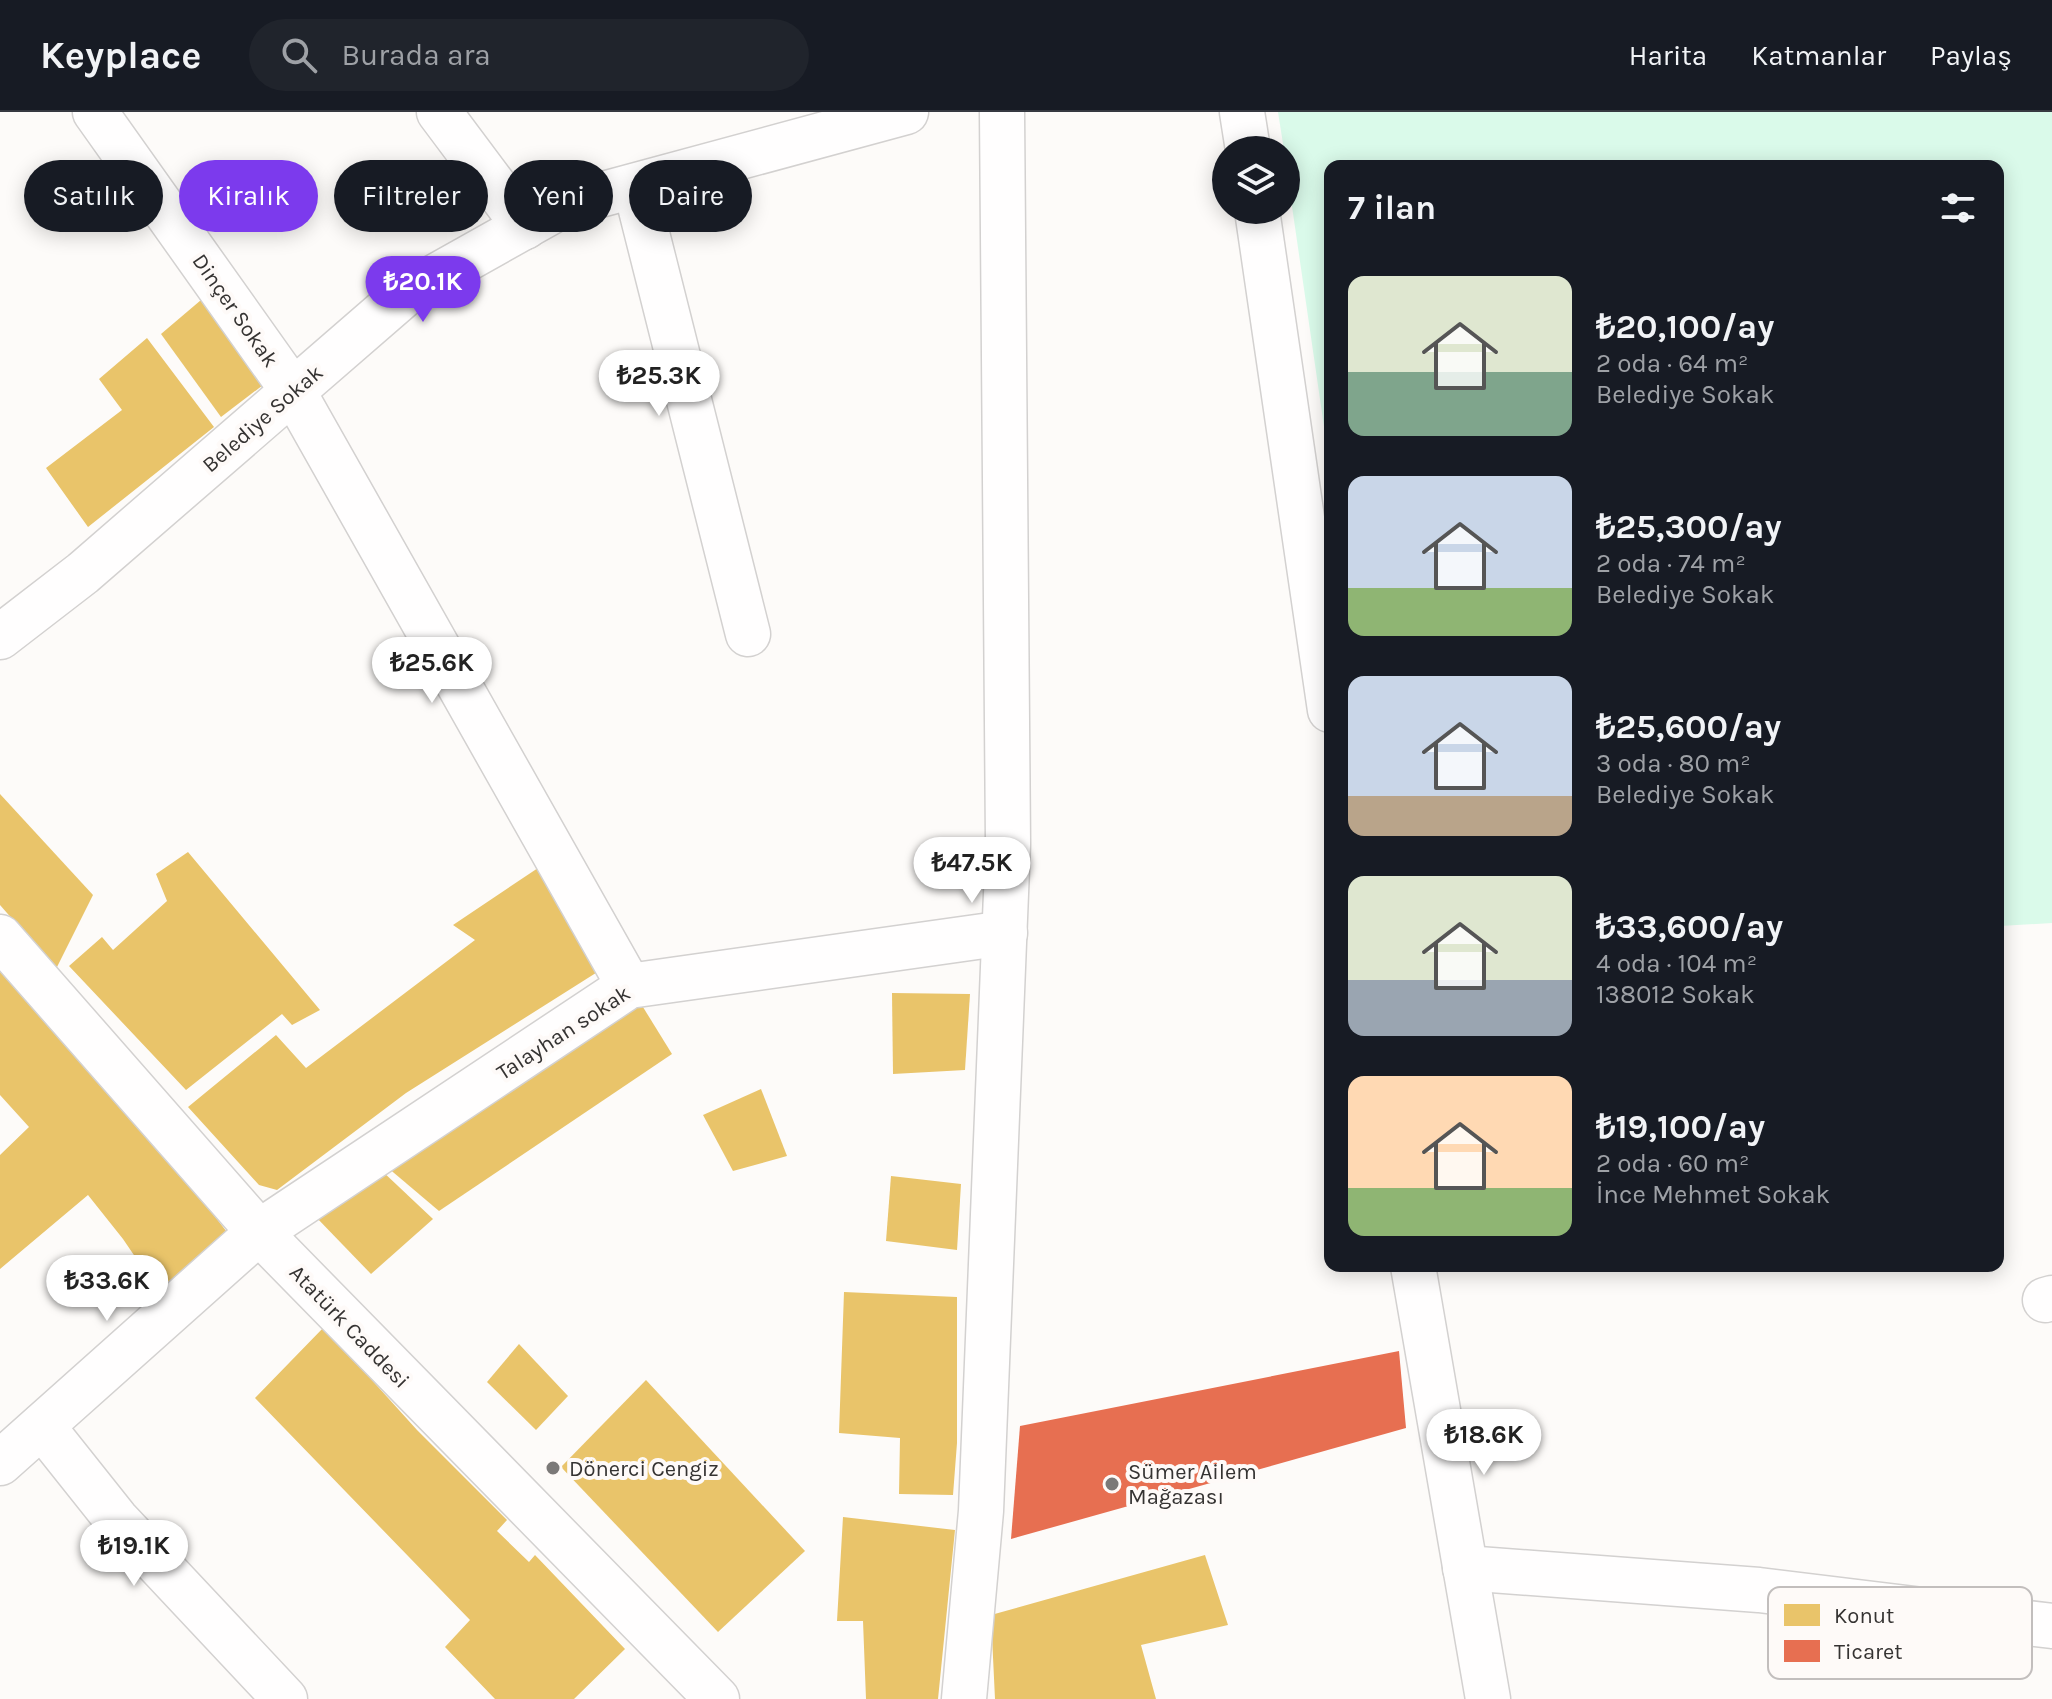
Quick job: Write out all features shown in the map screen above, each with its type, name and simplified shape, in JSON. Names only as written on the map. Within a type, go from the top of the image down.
[{"type":"street","name":"Dinçer Sokak","points":[[95,112],[293,391],[629,986]]},
{"type":"street","points":[[439,112],[504,199]]},
{"type":"street","name":"Belediye Sokak","points":[[730,160],[906,112]]},
{"type":"street","points":[[964,1699],[981,1511],[1008,844],[1002,112]]},
{"type":"street","points":[[1242,112],[1246,136]]},
{"type":"street","points":[[1259,224],[1324,669]]},
{"type":"street","name":"Belediye Sokak","points":[[0,637],[83,573],[406,293],[516,232]]},
{"type":"street","points":[[647,232],[748,634]]},
{"type":"street","name":"Talayhan sokak","points":[[2,1458],[259,1232],[629,986],[1005,933]]},
{"type":"street","name":"Atatürk Caddesi","points":[[0,937],[259,1232],[717,1699]]},
{"type":"street","points":[[1414,1272],[1488,1699]]},
{"type":"street","points":[[42,1426],[116,1519],[285,1699]]},
{"type":"street","points":[[1465,1568],[1768,1591]]},
{"type":"street","points":[[2032,1624],[2052,1626]]},
{"type":"green space","points":[[1278,112],[2052,112],[2052,923],[2004,926],[2004,160],[1324,160],[1324,427],[1295,224],[1300,224],[1300,136],[1282,136]]},
{"type":"building: Konut","points":[[201,300],[267,382],[221,417],[161,334]]},
{"type":"building: Konut","points":[[147,338],[214,427],[88,527],[46,468],[122,410],[99,379]]},
{"type":"building: Konut","points":[[0,794],[93,895],[56,969],[0,905]]},
{"type":"building: Konut","points":[[188,852],[320,1010],[292,1025],[282,1014],[186,1090],[69,966],[102,937],[113,950],[167,901],[156,874]]},
{"type":"building: Konut","points":[[538,868],[599,971],[406,1093],[277,1190],[259,1185],[188,1107],[276,1035],[306,1068],[475,940],[453,925]]},
{"type":"building: Konut","points":[[0,966],[186,1179],[240,1249],[172,1311],[123,1239],[88,1195],[0,1269],[0,1155],[29,1127],[0,1095]]},
{"type":"building: Konut","points":[[892,993],[970,994],[965,1070],[893,1074]]},
{"type":"building: Konut","points":[[638,999],[672,1054],[439,1211],[387,1167]]},
{"type":"building: Konut","points":[[761,1089],[787,1156],[733,1171],[703,1115]]},
{"type":"building: Konut","points":[[381,1170],[433,1219],[371,1274],[315,1216]]},
{"type":"building: Konut","points":[[891,1176],[961,1184],[957,1250],[886,1241]]},
{"type":"building: Konut","points":[[844,1292],[957,1297],[957,1443],[953,1495],[899,1494],[900,1438],[839,1433]]},
{"type":"building: Konut","points":[[324,1327],[417,1430],[507,1520],[497,1531],[529,1562],[535,1555],[625,1649],[574,1699],[495,1699],[445,1647],[470,1620],[255,1398]]},
{"type":"building: Konut","points":[[519,1344],[568,1396],[536,1430],[487,1382]]},
{"type":"building: Konut","points":[[646,1380],[805,1551],[718,1632],[561,1467]]},
{"type":"building: Konut","points":[[843,1517],[955,1530],[938,1699],[866,1699],[863,1621],[837,1621]]},
{"type":"building: Konut","points":[[1205,1555],[1228,1625],[1141,1645],[1156,1699],[995,1699],[991,1615]]},
{"type":"building: Ticaret","name":"Sümer Ailem Mağazası","points":[[1399,1351],[1406,1428],[1011,1539],[1020,1426]]},
{"type":"place","name":"Dönerci Cengiz","points":[[553,1468]]},
{"type":"place","name":"Sümer Ailem Mağazası","points":[[1112,1484]]}]
